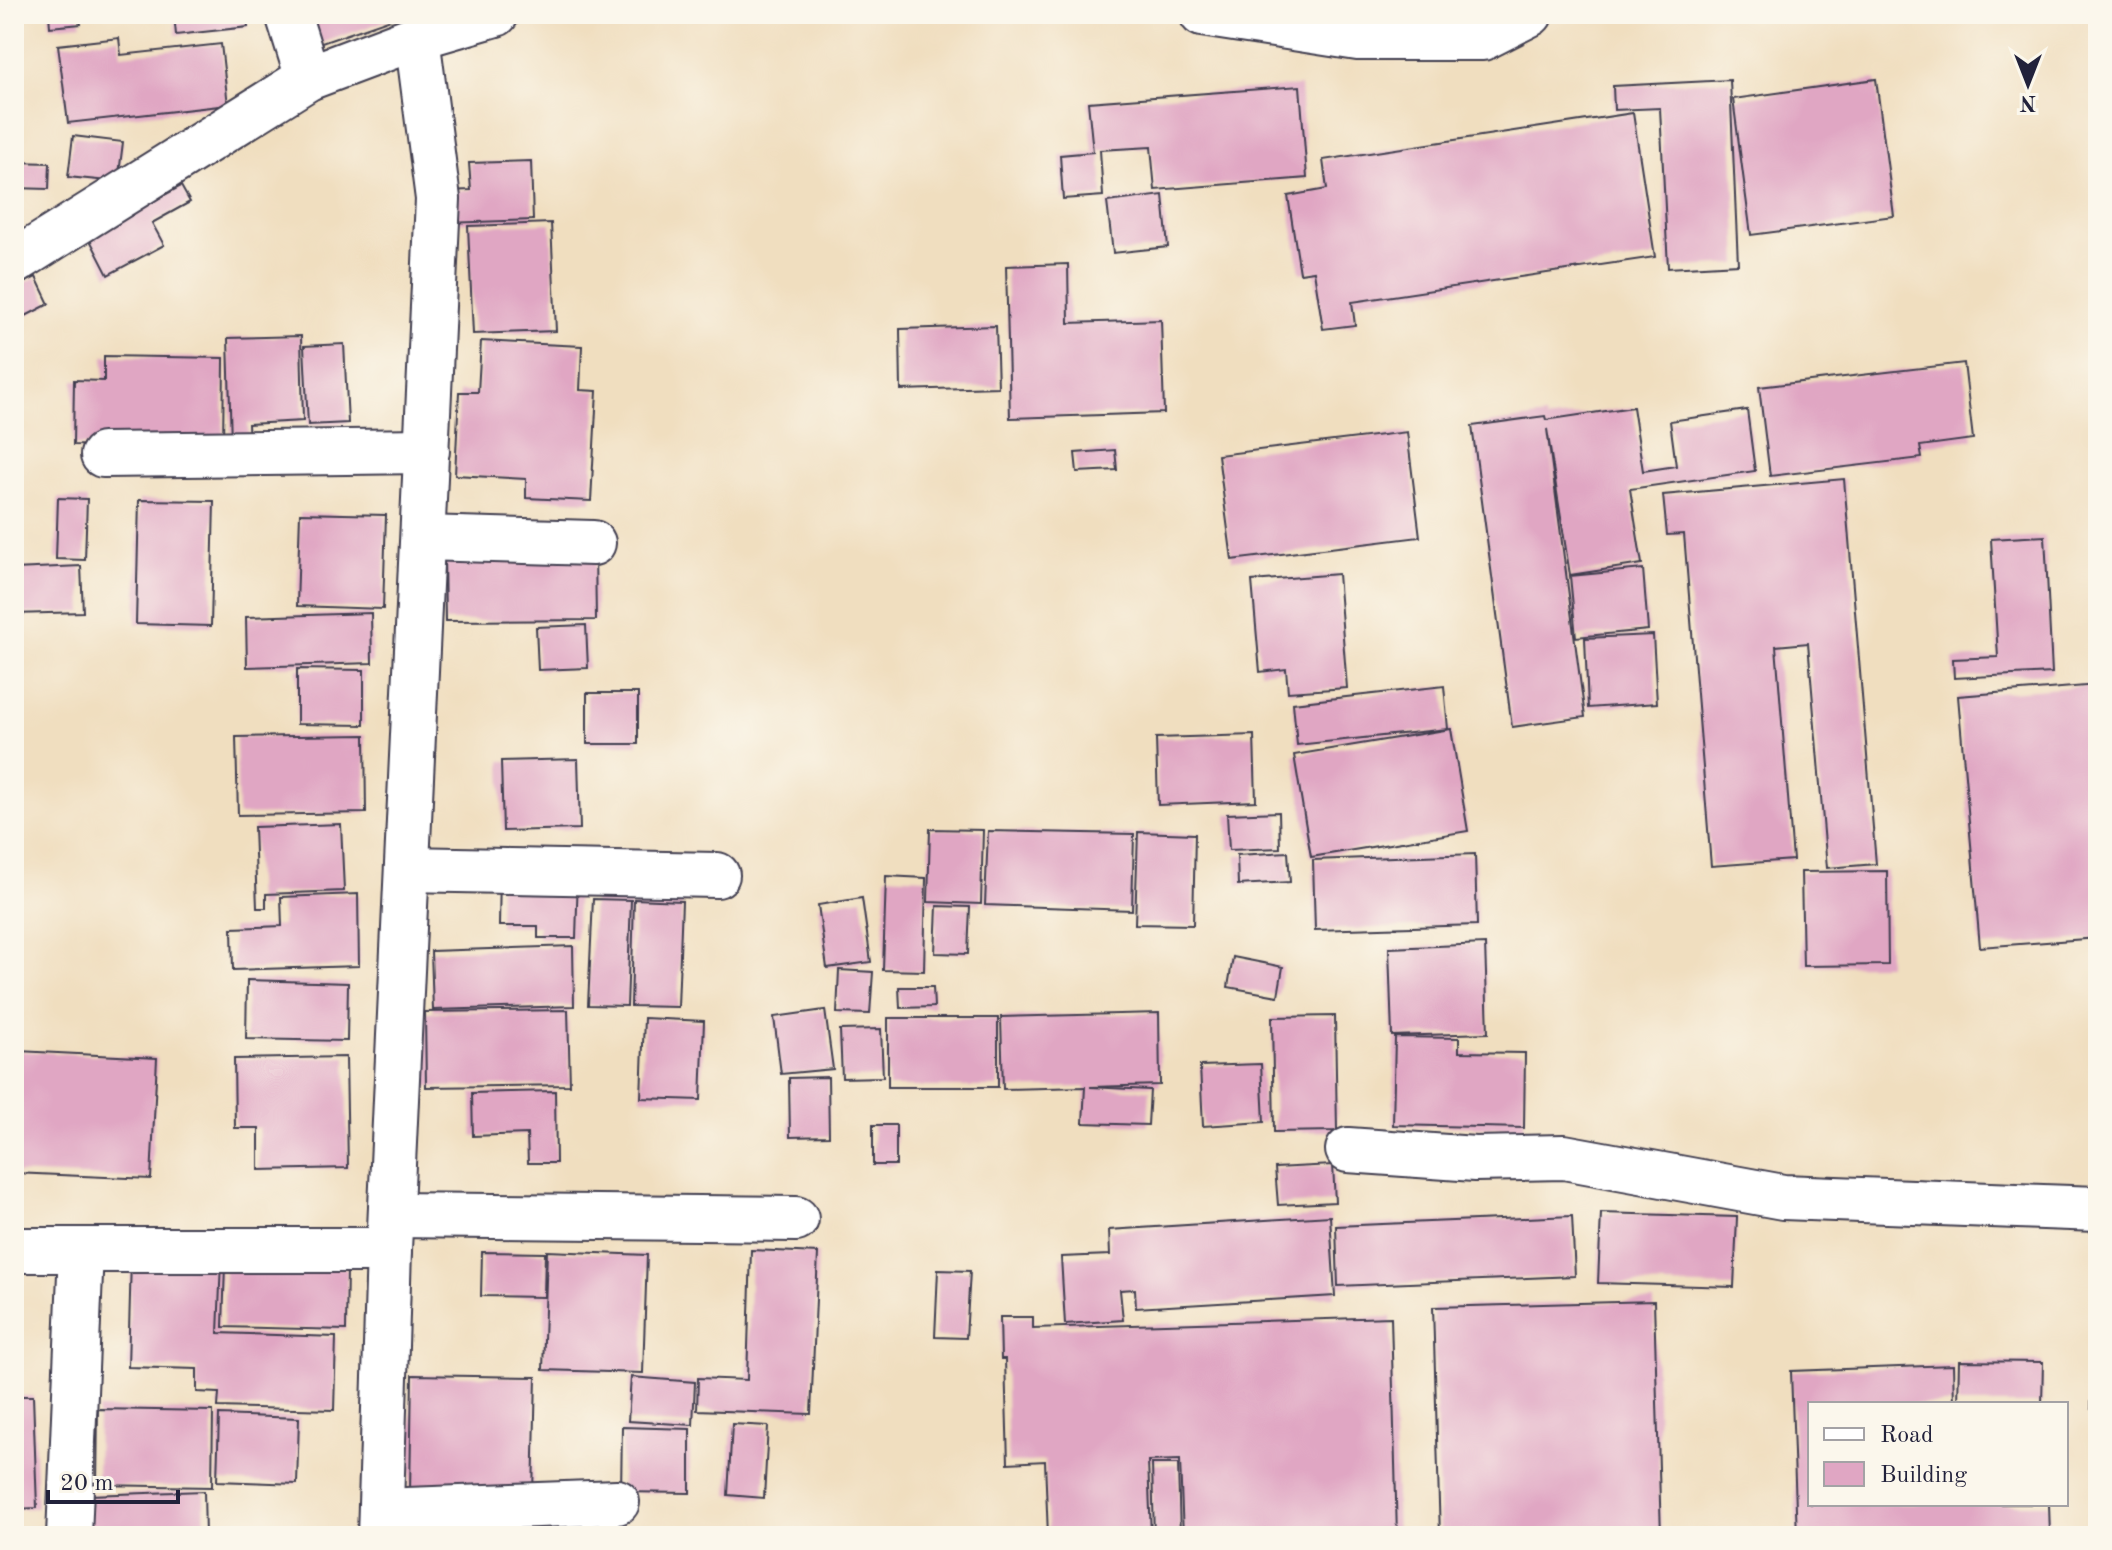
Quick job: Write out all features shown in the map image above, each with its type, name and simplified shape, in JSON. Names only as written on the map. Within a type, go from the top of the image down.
[{"type":"street","points":[[288,14],[308,78]]},
{"type":"street","points":[[14,262],[308,78],[417,37],[496,14]]},
{"type":"street","points":[[1202,14],[1358,38],[1483,38],[1530,14]]},
{"type":"street","points":[[417,37],[438,199],[390,1232],[381,1524],[617,1502]]},
{"type":"street","points":[[103,455],[427,451]]},
{"type":"street","points":[[423,538],[593,543]]},
{"type":"street","points":[[407,869],[717,875]]},
{"type":"street","points":[[1348,1150],[1475,1159],[1564,1157],[1783,1197],[2098,1209]]},
{"type":"street","points":[[14,1250],[81,1250],[390,1232],[796,1219]]},
{"type":"street","points":[[69,1536],[81,1250]]},
{"type":"building","points":[[49,14],[79,14],[81,24],[50,27]]},
{"type":"building","points":[[174,14],[246,14],[248,27],[176,35]]},
{"type":"building","points":[[304,14],[389,14],[391,19],[316,45]]},
{"type":"building","points":[[119,38],[121,55],[221,44],[228,105],[68,123],[58,45]]},
{"type":"building","points":[[1876,79],[1894,216],[1751,235],[1733,99]]},
{"type":"building","points":[[1730,80],[1738,264],[1668,268],[1660,108],[1614,110],[1613,86]]},
{"type":"building","points":[[1300,86],[1307,178],[1155,190],[1151,147],[1100,150],[1103,196],[1063,199],[1060,155],[1093,152],[1088,102]]},
{"type":"building","points":[[1633,113],[1655,257],[1352,302],[1355,325],[1323,329],[1314,271],[1300,273],[1288,196],[1327,189],[1323,160]]},
{"type":"building","points":[[73,136],[123,142],[118,182],[68,177]]},
{"type":"building","points":[[531,161],[533,220],[446,223],[445,191],[471,190],[469,163]]},
{"type":"building","points":[[14,162],[50,163],[49,189],[14,188]]},
{"type":"building","points":[[181,186],[190,202],[152,223],[164,245],[108,275],[88,236]]},
{"type":"building","points":[[1163,195],[1168,247],[1113,253],[1107,202]]},
{"type":"building","points":[[551,223],[556,331],[473,334],[468,226]]},
{"type":"building","points":[[1068,264],[1069,323],[1161,320],[1164,413],[1010,418],[1006,266]]},
{"type":"building","points":[[36,277],[49,304],[14,322],[14,288]]},
{"type":"building","points":[[996,326],[998,387],[901,390],[900,329]]},
{"type":"building","points":[[301,336],[303,421],[248,424],[249,442],[231,442],[228,338]]},
{"type":"building","points":[[481,341],[582,346],[580,390],[597,391],[591,501],[526,498],[526,479],[455,475],[459,392],[478,392]]},
{"type":"building","points":[[344,344],[348,423],[308,425],[304,346]]},
{"type":"building","points":[[104,356],[224,358],[223,447],[73,445],[74,380],[104,381]]},
{"type":"building","points":[[1964,363],[1973,439],[1920,446],[1922,458],[1770,476],[1759,387]]},
{"type":"building","points":[[1633,407],[1643,471],[1676,466],[1670,421],[1747,410],[1755,471],[1630,489],[1642,564],[1570,575],[1547,429],[1585,717],[1512,727],[1472,426],[1545,416],[1546,420]]},
{"type":"building","points":[[1407,432],[1420,537],[1232,560],[1218,455]]},
{"type":"building","points":[[1115,450],[1117,470],[1077,472],[1075,453]]},
{"type":"building","points":[[1844,479],[1876,864],[1827,868],[1808,643],[1776,646],[1793,860],[1711,866],[1684,534],[1667,535],[1663,495]]},
{"type":"building","points":[[58,498],[87,499],[85,560],[56,559]]},
{"type":"building","points":[[139,500],[214,501],[211,626],[136,624]]},
{"type":"building","points":[[300,513],[386,515],[383,609],[297,606]]},
{"type":"building","points":[[2045,536],[2052,673],[1954,678],[1953,659],[1998,657],[1991,539]]},
{"type":"building","points":[[595,550],[596,620],[445,621],[444,552]]},
{"type":"building","points":[[81,566],[83,612],[14,614],[14,569]]},
{"type":"building","points":[[1643,569],[1648,630],[1576,637],[1570,576]]},
{"type":"building","points":[[1338,574],[1347,688],[1288,692],[1286,669],[1260,672],[1252,581]]},
{"type":"building","points":[[371,613],[372,663],[247,667],[246,617]]},
{"type":"building","points":[[586,625],[588,668],[538,670],[536,627]]},
{"type":"building","points":[[1653,635],[1657,703],[1588,708],[1585,638]]},
{"type":"building","points":[[297,669],[364,670],[364,725],[297,724]]},
{"type":"building","points":[[2098,685],[2098,938],[1980,947],[1958,696]]},
{"type":"building","points":[[1444,686],[1448,729],[1297,745],[1293,703]]},
{"type":"building","points":[[587,693],[638,693],[638,744],[587,744]]},
{"type":"building","points":[[1451,729],[1468,831],[1311,857],[1294,755]]},
{"type":"building","points":[[365,735],[366,813],[238,815],[236,737]]},
{"type":"building","points":[[1254,735],[1256,801],[1158,805],[1156,738]]},
{"type":"building","points":[[578,759],[580,829],[503,831],[501,761]]},
{"type":"building","points":[[1279,812],[1280,848],[1229,850],[1227,814]]},
{"type":"building","points":[[341,824],[344,891],[266,894],[266,908],[257,908],[254,827]]},
{"type":"building","points":[[930,829],[983,830],[981,904],[928,902]]},
{"type":"building","points":[[988,831],[1134,834],[1132,910],[985,905]]},
{"type":"building","points":[[1138,832],[1195,834],[1193,925],[1135,924]]},
{"type":"building","points":[[1288,852],[1290,882],[1238,885],[1237,855]]},
{"type":"building","points":[[1475,854],[1477,925],[1315,930],[1313,860]]},
{"type":"building","points":[[1887,871],[1888,965],[1803,966],[1801,872]]},
{"type":"building","points":[[500,873],[578,874],[576,938],[538,938],[538,926],[499,926]]},
{"type":"building","points":[[886,876],[926,878],[924,971],[883,970]]},
{"type":"building","points":[[358,894],[359,966],[233,970],[232,928],[282,926],[281,897]]},
{"type":"building","points":[[862,898],[871,962],[827,968],[818,905]]},
{"type":"building","points":[[593,899],[631,900],[627,1006],[588,1005]]},
{"type":"building","points":[[634,899],[682,901],[678,1007],[631,1006]]},
{"type":"building","points":[[937,906],[970,907],[968,954],[935,953]]},
{"type":"building","points":[[1485,944],[1488,1033],[1392,1036],[1389,948]]},
{"type":"building","points":[[573,946],[574,1006],[433,1010],[431,951]]},
{"type":"building","points":[[1233,957],[1283,967],[1278,996],[1228,987]]},
{"type":"building","points":[[839,970],[873,972],[870,1014],[837,1013]]},
{"type":"building","points":[[247,980],[348,983],[347,1041],[246,1039]]},
{"type":"building","points":[[899,987],[933,987],[934,1007],[900,1008]]},
{"type":"building","points":[[568,1010],[570,1085],[426,1087],[425,1012]]},
{"type":"building","points":[[825,1010],[833,1069],[781,1074],[774,1017]]},
{"type":"building","points":[[1159,1013],[1160,1085],[1090,1087],[1150,1090],[1148,1125],[1083,1123],[1085,1087],[1003,1089],[1001,1017]]},
{"type":"building","points":[[1335,1016],[1337,1131],[1274,1132],[1272,1017]]},
{"type":"building","points":[[644,1018],[704,1021],[701,1100],[641,1098]]},
{"type":"building","points":[[888,1018],[998,1018],[998,1087],[888,1087]]},
{"type":"building","points":[[881,1029],[883,1077],[842,1078],[840,1030]]},
{"type":"building","points":[[1395,1037],[1459,1038],[1459,1052],[1525,1053],[1524,1128],[1393,1125]]},
{"type":"building","points":[[18,1051],[157,1058],[151,1179],[14,1173]]},
{"type":"building","points":[[346,1057],[348,1168],[259,1170],[259,1128],[235,1128],[234,1059]]},
{"type":"building","points":[[1261,1064],[1264,1122],[1203,1126],[1200,1066]]},
{"type":"building","points":[[828,1077],[829,1136],[790,1137],[789,1078]]},
{"type":"building","points":[[555,1091],[556,1163],[528,1163],[527,1134],[473,1136],[472,1093]]},
{"type":"building","points":[[873,1125],[896,1125],[896,1165],[873,1165]]},
{"type":"building","points":[[1333,1165],[1335,1202],[1278,1205],[1275,1168]]},
{"type":"building","points":[[1601,1213],[1737,1217],[1734,1287],[1598,1283]]},
{"type":"building","points":[[1330,1216],[1335,1296],[1136,1308],[1135,1289],[1120,1290],[1123,1320],[1065,1324],[1061,1257],[1110,1255],[1109,1230]]},
{"type":"building","points":[[1572,1216],[1575,1276],[1338,1286],[1336,1226]]},
{"type":"building","points":[[751,1250],[818,1253],[811,1414],[697,1410],[698,1378],[747,1380]]},
{"type":"building","points":[[547,1251],[647,1255],[643,1373],[543,1370]]},
{"type":"building","points":[[482,1252],[545,1253],[544,1297],[481,1296]]},
{"type":"building","points":[[131,1259],[221,1261],[218,1333],[336,1337],[334,1410],[218,1407],[219,1393],[197,1392],[197,1369],[128,1367]]},
{"type":"building","points":[[225,1264],[347,1268],[346,1330],[223,1327]]},
{"type":"building","points":[[938,1270],[970,1271],[966,1338],[935,1337]]},
{"type":"building","points":[[1654,1301],[1661,1536],[1440,1536],[1433,1307]]},
{"type":"building","points":[[1000,1317],[1033,1317],[1033,1328],[1391,1317],[1397,1536],[1183,1536],[1180,1460],[1148,1461],[1151,1536],[1048,1536],[1045,1461],[1008,1463],[1005,1359],[1001,1359]]},
{"type":"building","points":[[2093,1330],[2098,1330],[2098,1409],[2091,1409]]},
{"type":"building","points":[[1959,1361],[2043,1362],[2042,1402],[1958,1402]]},
{"type":"building","points":[[1953,1365],[1954,1402],[1808,1402],[1808,1506],[2049,1506],[2050,1536],[1797,1536],[1791,1371]]},
{"type":"building","points":[[412,1375],[536,1377],[533,1494],[410,1492]]},
{"type":"building","points":[[631,1377],[695,1382],[693,1425],[628,1421]]},
{"type":"building","points":[[14,1396],[33,1396],[37,1508],[14,1509]]},
{"type":"building","points":[[98,1409],[213,1411],[212,1487],[97,1485]]},
{"type":"building","points":[[219,1415],[299,1418],[297,1484],[217,1481]]},
{"type":"building","points":[[732,1424],[768,1426],[764,1498],[728,1495]]},
{"type":"building","points":[[622,1427],[690,1429],[690,1493],[621,1492]]},
{"type":"building","points":[[1152,1464],[1178,1464],[1180,1536],[1154,1536]]},
{"type":"building","points":[[204,1491],[205,1536],[90,1536],[89,1495]]}]
